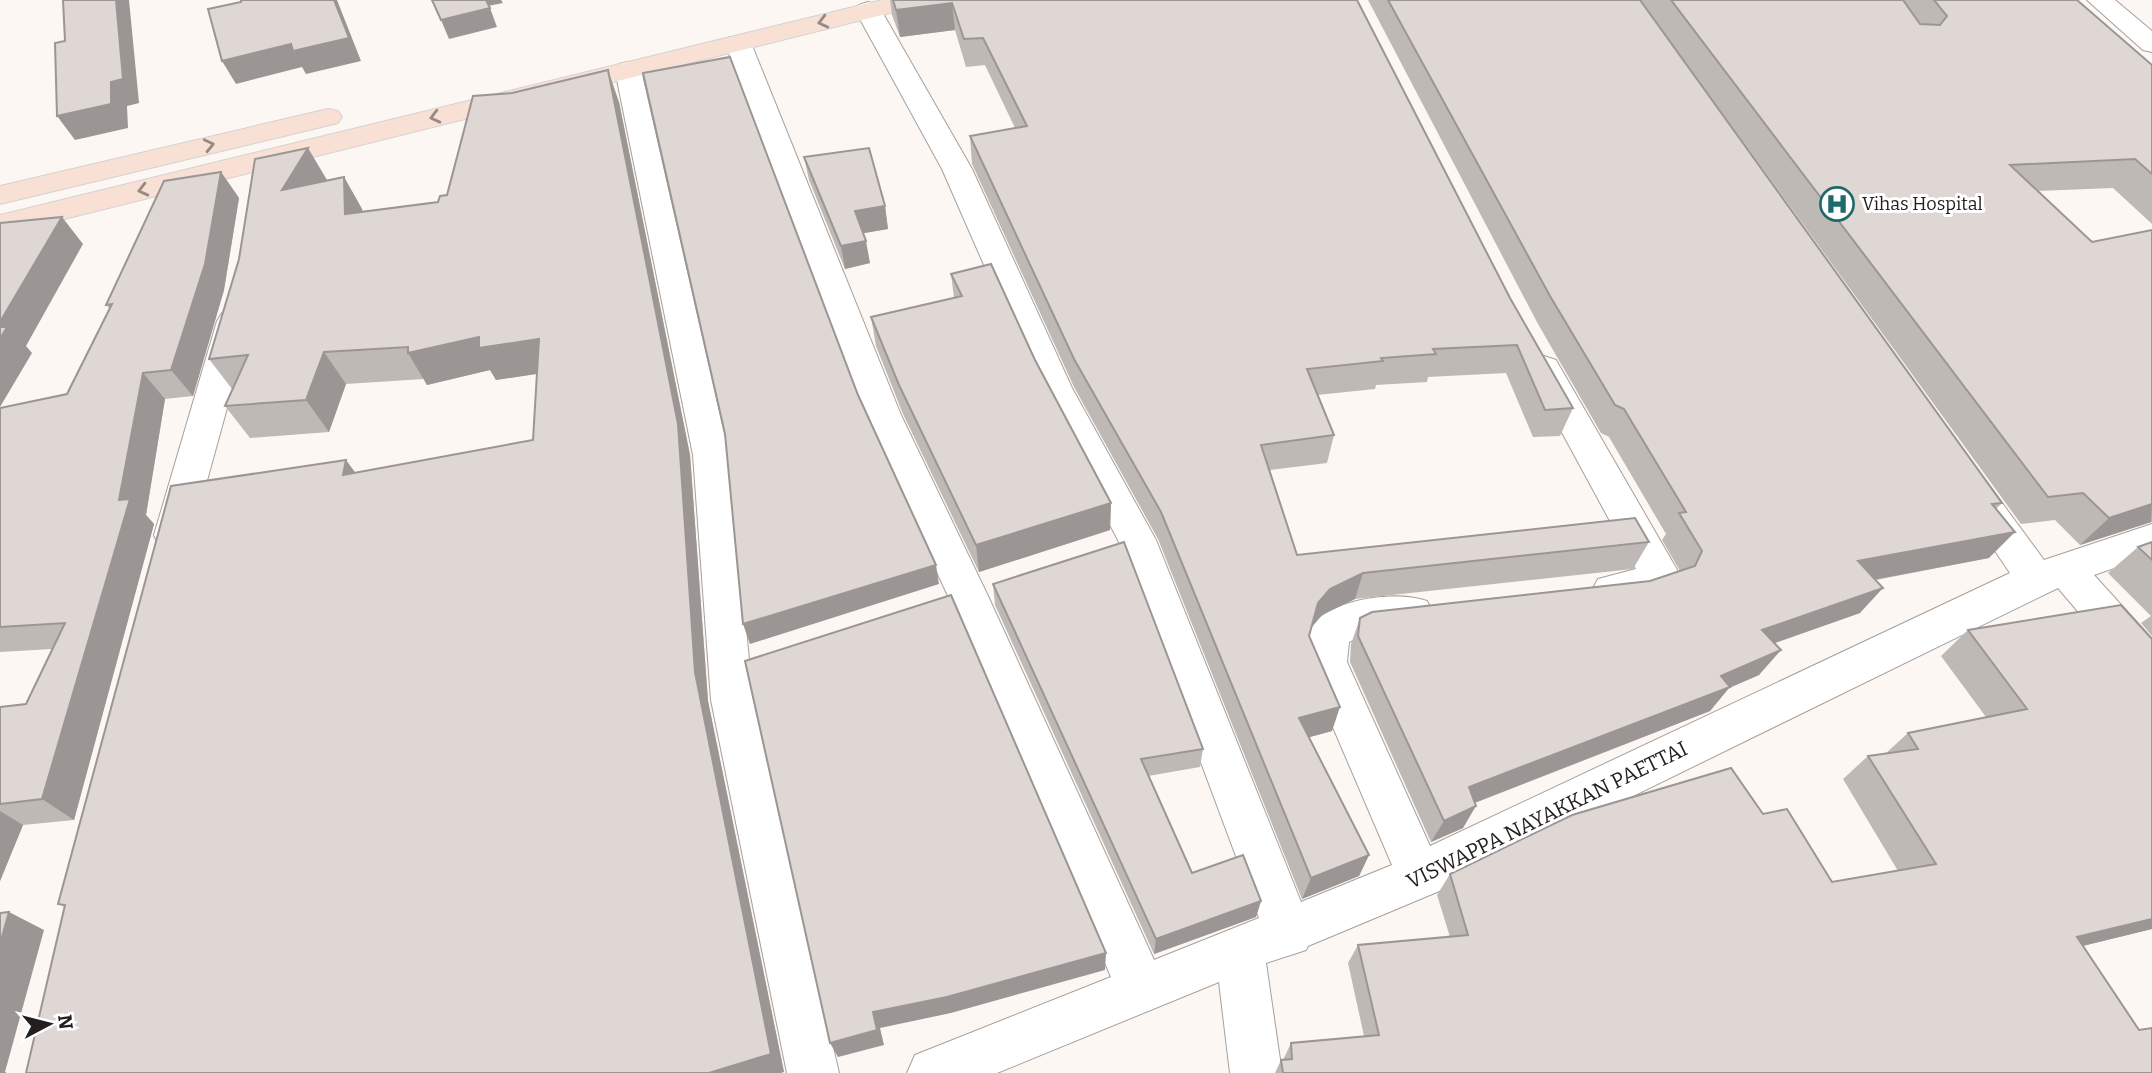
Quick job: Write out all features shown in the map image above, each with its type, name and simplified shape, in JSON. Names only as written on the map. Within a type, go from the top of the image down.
[{"type":"main road","points":[[387,103],[672,47],[816,0]]},
{"type":"main road","points":[[0,225],[628,70],[672,47],[738,43],[913,0]]},
{"type":"main road","points":[[0,195],[347,112]]},
{"type":"street","points":[[2099,0],[2152,44]]},
{"type":"street","points":[[868,10],[957,169],[1055,388],[1137,540],[1289,933]]},
{"type":"street","points":[[738,43],[883,415],[968,596],[1142,990]]},
{"type":"street","points":[[628,70],[711,455],[729,671],[813,1073]]},
{"type":"street","points":[[256,200],[262,160]]},
{"type":"street","points":[[162,576],[243,291]]},
{"type":"street","points":[[1526,336],[1662,579],[1633,587],[1577,594]]},
{"type":"street","points":[[1963,477],[2051,574],[2152,668]]},
{"type":"street","name":"VISWAPPA NAYAKKAN PAETTAI","points":[[933,1073],[1240,949],[1289,933],[1420,876],[2051,574],[2152,539]]},
{"type":"street","points":[[1098,553],[1137,540]]},
{"type":"street","points":[[929,608],[1007,583]]},
{"type":"street","points":[[1420,876],[1326,662],[1330,633],[1355,619],[1452,608]]},
{"type":"street","points":[[729,671],[769,659]]},
{"type":"street","points":[[1240,949],[1256,1073]]},
{"type":"building","points":[[63,0],[116,0],[123,79],[111,82],[111,104],[57,116],[55,43],[65,41]]},
{"type":"building","points":[[241,0],[334,0],[349,38],[293,51],[291,44],[222,61],[208,9]]},
{"type":"building","points":[[432,0],[486,0],[490,8],[441,20]]},
{"type":"building","points":[[893,0],[1357,0],[1510,298],[1573,408],[1545,410],[1517,345],[1433,349],[1436,354],[1381,358],[1383,361],[1307,369],[1334,435],[1261,445],[1297,555],[1635,518],[1649,542],[1363,573],[1330,589],[1318,603],[1309,636],[1340,707],[1299,718],[1369,855],[1311,878],[1161,512],[1074,359],[970,136],[1027,126],[983,38],[964,39],[952,3],[896,10]]},
{"type":"building","points":[[1388,0],[1640,0],[2002,503],[1992,504],[2015,532],[1858,561],[1883,588],[1762,630],[1781,650],[1721,676],[1730,687],[1469,787],[1476,806],[1444,821],[1358,636],[1360,618],[1372,612],[1650,581],[1695,566],[1702,551],[1679,513],[1686,512],[1624,409],[1615,405],[1550,296]]},
{"type":"building","points":[[1671,0],[1903,0],[1920,24],[1940,25],[1947,16],[1934,0],[2077,0],[2152,65],[2152,174],[2135,159],[2010,165],[2092,242],[2152,230],[2152,504],[2109,518],[2083,493],[2048,497]]},
{"type":"building","points":[[730,57],[858,395],[936,565],[743,624],[725,434],[643,73]]},
{"type":"building","points":[[608,70],[678,424],[695,672],[771,1054],[709,1073],[26,1073],[65,905],[58,904],[171,486],[346,460],[343,475],[533,440],[539,339],[479,348],[479,337],[408,353],[408,347],[324,352],[306,400],[225,406],[248,355],[209,359],[239,259],[255,159],[308,148],[282,190],[344,177],[345,214],[438,202],[440,196],[447,195],[473,96],[512,93]]},
{"type":"building","points":[[869,148],[885,206],[855,211],[866,241],[841,246],[804,157]]},
{"type":"building","points":[[221,172],[205,264],[171,370],[143,373],[119,500],[130,499],[42,799],[0,804],[0,707],[26,704],[65,623],[0,627],[0,408],[67,394],[112,304],[106,305],[164,181]]},
{"type":"building","points":[[62,217],[0,322],[0,223]]},
{"type":"building","points":[[991,264],[1035,360],[1111,503],[976,545],[899,385],[871,317],[962,296],[951,274]]},
{"type":"building","points":[[0,327],[7,327],[0,339]]},
{"type":"building","points":[[1124,542],[1203,749],[1141,759],[1192,873],[1243,855],[1261,901],[1156,939],[993,584]]},
{"type":"building","points":[[2152,542],[2152,560],[2138,547]]},
{"type":"building","points":[[951,595],[1106,953],[947,997],[873,1012],[877,1030],[830,1043],[745,661]]},
{"type":"building","points":[[2121,605],[2152,639],[2152,919],[2077,937],[2139,1030],[2152,1028],[2152,1073],[1283,1073],[1281,1060],[1292,1059],[1291,1043],[1379,1035],[1358,945],[1468,935],[1450,874],[1572,815],[1731,768],[1763,814],[1787,809],[1832,882],[1936,864],[1868,756],[1918,749],[1908,733],[2027,709],[1968,630]]},
{"type":"building","points":[[9,912],[0,944],[0,913]]},
{"type":"place","name":"Vihas Hospital","points":[[1837,204]]}]
